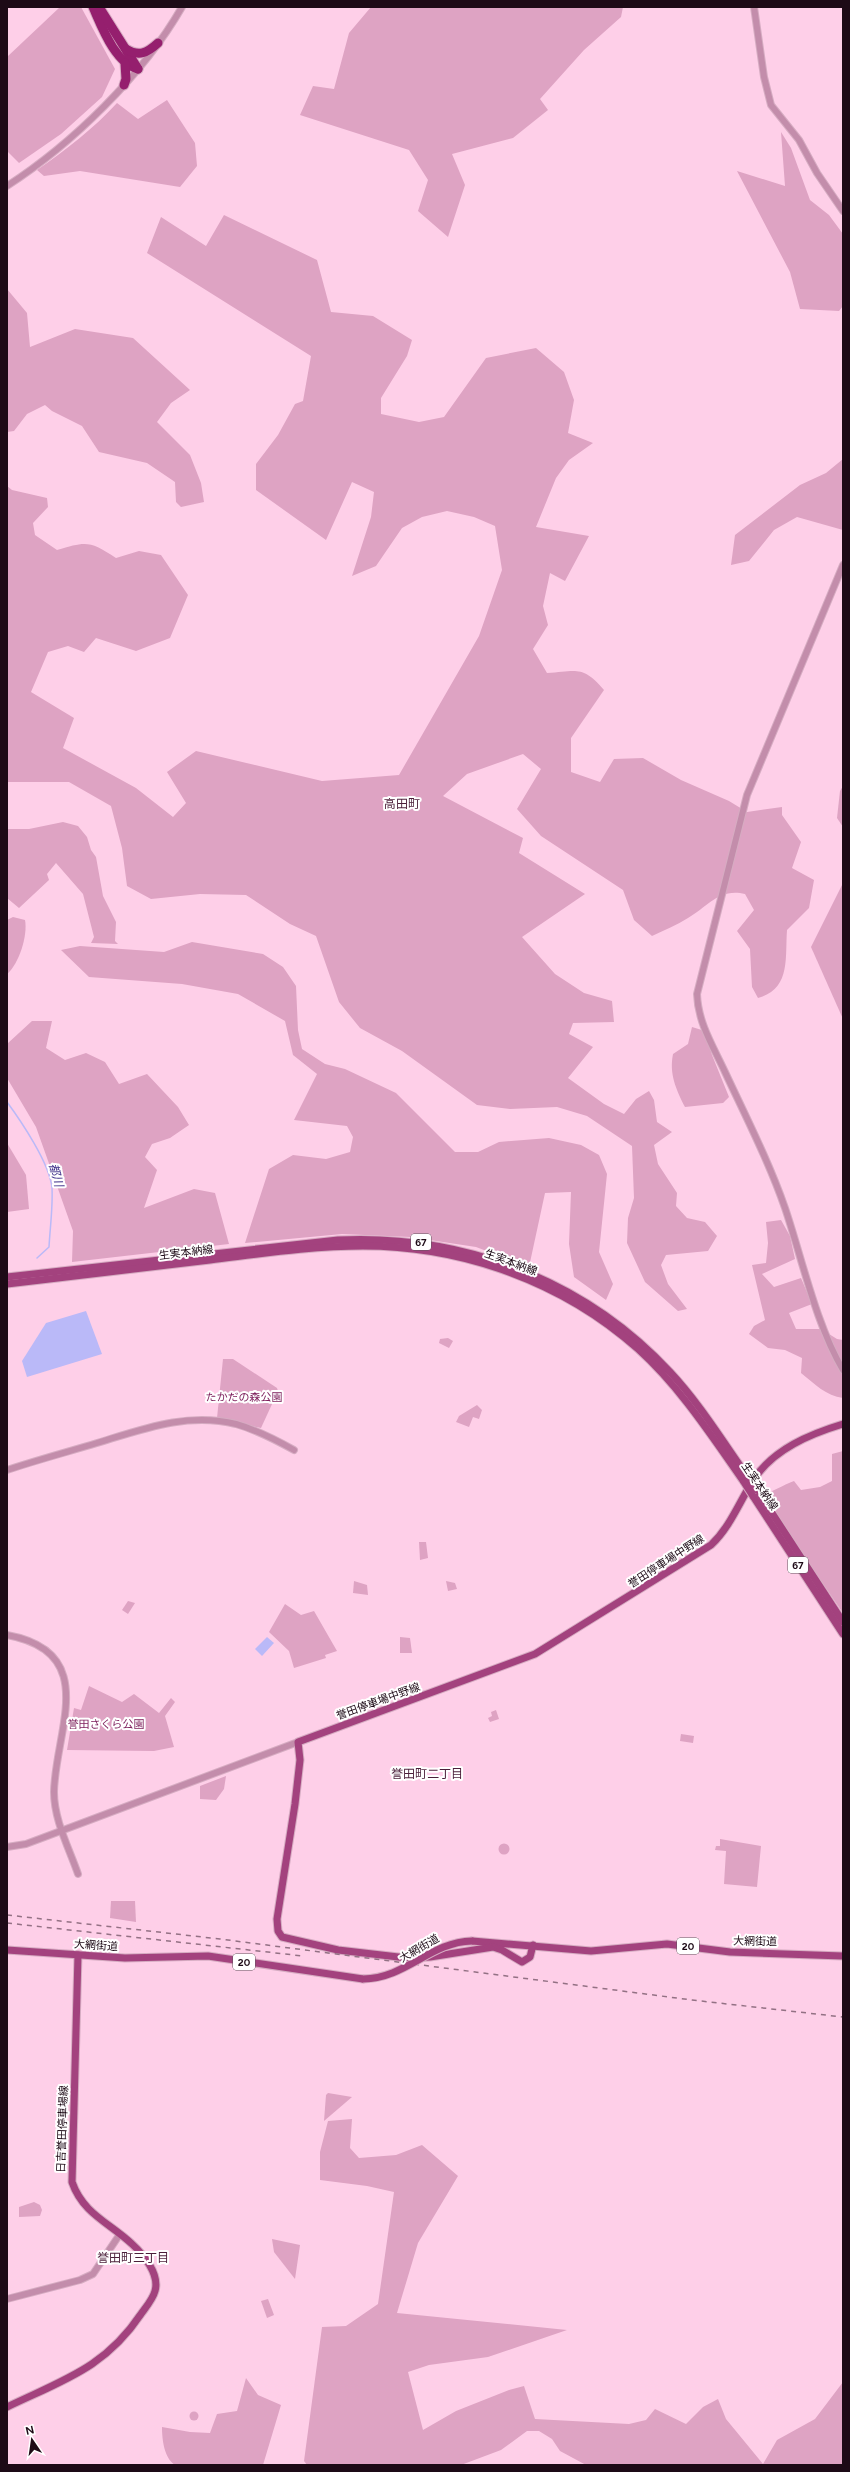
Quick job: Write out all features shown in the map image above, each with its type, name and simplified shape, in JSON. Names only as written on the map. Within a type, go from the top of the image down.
[{"type":"highway","points":[[93,7],[103,28],[125,63],[127,74],[124,85]]},
{"type":"highway","points":[[99,7],[123,47],[136,62],[138,69]]},
{"type":"highway","points":[[123,47],[139,54],[148,51],[158,43]]},
{"type":"highway","points":[[125,63],[138,69]]},
{"type":"main road","name":"生実本納線","points":[[7,1278],[338,1240],[404,1241],[466,1252],[510,1265],[555,1284],[596,1308],[645,1346],[681,1384],[843,1622]]},
{"type":"main road","name":"生実本納線","points":[[7,1284],[344,1246],[417,1249],[467,1258],[506,1270],[552,1290],[589,1312],[624,1337],[652,1363],[694,1410],[746,1480]]},
{"type":"main road","name":"誉田停車場中野線","points":[[298,1742],[525,1659],[566,1637],[711,1545],[726,1530],[754,1479],[768,1464],[800,1440],[843,1424]]},
{"type":"main road","name":"生実本納線","points":[[755,1493],[843,1634]]},
{"type":"main road","points":[[298,1742],[300,1760],[295,1804],[277,1919],[278,1931],[282,1937],[338,1950],[407,1958],[430,1957],[493,1947],[502,1950],[522,1962],[528,1959],[533,1945]]},
{"type":"main road","name":"大網街道","points":[[7,1950],[125,1958],[208,1956],[363,1979],[394,1974],[442,1947],[457,1942],[472,1941],[599,1951],[667,1944],[730,1952],[843,1956]]},
{"type":"main road","name":"日吉誉田停車場線","points":[[7,2407],[85,2369],[102,2358],[130,2330],[150,2301],[156,2286],[153,2272],[140,2253],[120,2234],[91,2214],[78,2196],[72,2182],[78,1955]]},
{"type":"street","points":[[7,186],[43,161],[124,85],[158,43],[182,7]]},
{"type":"street","points":[[754,10],[771,105],[799,140],[817,173],[843,211]]},
{"type":"street","points":[[843,564],[747,795],[700,976],[697,1000],[701,1022],[751,1129],[785,1207],[794,1242],[826,1333],[843,1370]]},
{"type":"street","points":[[7,1470],[154,1425],[181,1420],[213,1421],[236,1424],[262,1433],[294,1450]]},
{"type":"street","points":[[7,1635],[27,1640],[45,1650],[56,1662],[66,1680],[67,1703],[54,1795],[62,1831],[78,1874]]},
{"type":"street","points":[[7,1847],[26,1844],[298,1742]]},
{"type":"street","points":[[7,2299],[80,2280],[93,2274],[102,2265],[120,2234]]},
{"type":"green space","points":[[60,7],[81,7],[115,69],[102,97],[61,134],[19,163],[7,151],[7,57]]},
{"type":"green space","points":[[371,7],[623,7],[621,17],[584,50],[540,99],[548,110],[513,138],[452,154],[465,185],[448,237],[418,211],[428,180],[409,150],[300,115],[313,86],[334,89],[349,33]]},
{"type":"green space","points":[[167,100],[195,143],[197,166],[180,187],[80,171],[44,176],[37,170],[79,139],[117,103],[138,119]]},
{"type":"green space","points":[[781,132],[791,148],[810,200],[829,215],[843,234],[843,306],[839,311],[800,309],[790,272],[737,171],[785,186]]},
{"type":"green space","points":[[224,215],[317,260],[331,312],[373,316],[412,340],[407,356],[381,398],[381,414],[419,422],[444,417],[486,358],[536,348],[564,372],[574,400],[568,433],[593,443],[569,460],[556,478],[536,527],[589,536],[565,581],[550,573],[543,606],[548,625],[533,649],[547,673],[579,671],[585,673],[597,682],[604,690],[571,738],[571,772],[600,782],[614,759],[643,758],[681,780],[729,801],[747,812],[782,807],[782,815],[801,842],[792,868],[814,880],[809,908],[787,930],[786,961],[781,980],[776,988],[769,994],[758,998],[752,987],[750,949],[737,931],[754,910],[745,894],[736,893],[720,896],[684,921],[652,936],[634,920],[623,890],[541,836],[517,809],[541,769],[523,754],[467,774],[443,796],[523,838],[519,853],[585,894],[522,937],[555,974],[584,993],[612,1001],[614,1022],[573,1023],[569,1034],[593,1047],[568,1078],[604,1104],[624,1114],[636,1099],[649,1091],[654,1100],[657,1122],[672,1132],[654,1145],[658,1164],[677,1193],[676,1206],[687,1218],[705,1222],[717,1236],[708,1251],[666,1255],[661,1265],[668,1284],[687,1309],[678,1311],[645,1282],[627,1243],[628,1218],[634,1198],[632,1146],[587,1116],[557,1107],[510,1109],[477,1105],[402,1051],[360,1028],[339,1002],[316,936],[290,924],[246,895],[200,894],[151,899],[127,886],[122,848],[111,806],[69,782],[7,782],[7,486],[12,490],[47,498],[48,507],[33,523],[35,535],[57,550],[75,545],[88,544],[100,548],[116,558],[139,551],[161,555],[188,595],[170,638],[136,651],[96,638],[84,652],[68,646],[48,652],[31,692],[74,718],[63,748],[136,788],[173,817],[186,803],[167,772],[196,751],[322,781],[399,775],[479,636],[502,570],[495,526],[474,517],[447,511],[422,517],[402,528],[376,566],[352,576],[371,517],[374,492],[352,482],[326,540],[256,490],[256,464],[278,435],[295,404],[303,401],[311,356],[147,253],[161,217],[206,246]]},
{"type":"green space","points":[[7,289],[27,313],[30,347],[75,329],[133,338],[190,390],[171,403],[157,422],[190,455],[201,483],[204,502],[181,507],[176,502],[175,482],[147,463],[99,452],[82,426],[52,411],[45,405],[27,414],[14,431],[7,432]]},
{"type":"green space","points":[[843,459],[843,530],[797,517],[774,530],[749,561],[731,565],[735,535],[800,485],[826,473]]},
{"type":"green space","points":[[843,786],[843,827],[837,818],[840,791]]},
{"type":"green space","points":[[63,822],[78,826],[87,837],[91,850],[96,857],[103,896],[116,922],[115,941],[118,944],[91,943],[94,937],[83,894],[56,863],[47,874],[49,880],[19,908],[7,898],[7,829],[29,829]]},
{"type":"green space","points":[[843,883],[843,1019],[811,947]]},
{"type":"green space","points":[[13,917],[25,920],[26,926],[22,949],[15,963],[7,974],[7,920]]},
{"type":"green space","points":[[192,942],[263,954],[283,967],[296,986],[298,1030],[302,1049],[325,1064],[345,1069],[396,1093],[455,1152],[478,1152],[499,1142],[549,1138],[581,1145],[599,1155],[607,1174],[599,1252],[613,1284],[606,1300],[574,1277],[569,1244],[571,1192],[545,1193],[529,1267],[476,1247],[410,1237],[342,1234],[245,1243],[269,1169],[293,1155],[326,1159],[350,1152],[353,1137],[347,1126],[294,1120],[317,1074],[293,1055],[285,1021],[238,994],[182,984],[89,977],[61,950],[80,946],[164,952]]},
{"type":"green space","points":[[32,1021],[52,1021],[46,1048],[65,1060],[86,1053],[105,1062],[119,1084],[147,1074],[178,1107],[189,1125],[170,1138],[152,1144],[145,1157],[157,1170],[144,1208],[194,1189],[215,1193],[229,1244],[72,1262],[73,1231],[36,1127],[7,1078],[7,1044]]},
{"type":"green space","points":[[692,1027],[705,1031],[712,1055],[729,1097],[723,1103],[685,1107],[679,1094],[673,1075],[673,1054],[688,1044]]},
{"type":"green space","points":[[7,1143],[26,1175],[29,1209],[7,1212]]},
{"type":"green space","points":[[781,1220],[790,1236],[795,1259],[762,1274],[774,1287],[801,1278],[812,1304],[789,1313],[796,1329],[821,1329],[837,1339],[843,1340],[843,1398],[831,1395],[801,1373],[802,1358],[785,1350],[768,1348],[749,1334],[754,1326],[765,1320],[752,1265],[766,1263],[768,1243],[766,1222]]},
{"type":"green space","points":[[448,1338],[453,1341],[449,1348],[439,1343],[440,1339]]},
{"type":"green space","name":"たかだの森公園","points":[[223,1359],[233,1359],[277,1388],[278,1391],[261,1428],[217,1418]]},
{"type":"green space","points":[[477,1405],[482,1410],[479,1419],[473,1417],[469,1427],[456,1422],[459,1416]]},
{"type":"green space","points":[[843,1451],[843,1613],[786,1530],[759,1496],[794,1481],[801,1490],[820,1487],[832,1481],[832,1454]]},
{"type":"green space","points":[[419,1542],[426,1542],[428,1558],[420,1560]]},
{"type":"green space","points":[[354,1581],[367,1585],[368,1595],[353,1593]]},
{"type":"green space","points":[[446,1581],[455,1583],[457,1589],[448,1591]]},
{"type":"green space","points":[[128,1601],[135,1603],[128,1614],[122,1610]]},
{"type":"green space","points":[[285,1604],[301,1615],[314,1611],[337,1651],[325,1655],[326,1658],[294,1668],[289,1651],[269,1632]]},
{"type":"green space","points":[[400,1637],[410,1638],[412,1653],[400,1653]]},
{"type":"green space","name":"誉田さくら公園","points":[[89,1686],[122,1702],[134,1694],[159,1713],[171,1698],[175,1702],[165,1716],[174,1747],[154,1751],[67,1750],[74,1708],[81,1710]]},
{"type":"green space","points":[[496,1710],[499,1719],[490,1722],[488,1718],[492,1716],[491,1712]]},
{"type":"green space","points":[[681,1734],[694,1736],[693,1743],[680,1741]]},
{"type":"green space","points":[[226,1776],[224,1789],[216,1800],[200,1799],[200,1786]]},
{"type":"green space","points":[[720,1839],[761,1846],[757,1887],[724,1884],[726,1851],[715,1850],[716,1846],[720,1846]]},
{"type":"green space","points":[[502,1844],[506,1844],[508,1845],[508,1853],[502,1854],[499,1851],[499,1847]]},
{"type":"green space","points":[[111,1901],[135,1901],[136,1922],[110,1918]]},
{"type":"green space","points":[[328,2093],[352,2097],[324,2121],[326,2095]]},
{"type":"green space","points":[[352,2119],[350,2148],[359,2158],[396,2155],[422,2145],[458,2176],[418,2243],[397,2313],[567,2330],[488,2357],[429,2365],[408,2372],[423,2430],[456,2411],[509,2390],[524,2386],[535,2419],[629,2424],[646,2420],[655,2409],[686,2424],[703,2407],[718,2399],[726,2419],[763,2464],[777,2440],[815,2419],[843,2382],[843,2465],[586,2465],[560,2451],[552,2439],[539,2431],[527,2431],[501,2450],[461,2465],[307,2465],[304,2461],[322,2327],[346,2326],[378,2304],[394,2192],[367,2186],[320,2180],[320,2152],[328,2121]]},
{"type":"green space","points":[[34,2202],[40,2205],[42,2210],[40,2216],[19,2217],[19,2207]]},
{"type":"green space","points":[[272,2239],[300,2245],[295,2279],[274,2252]]},
{"type":"green space","points":[[268,2299],[274,2315],[267,2318],[261,2301]]},
{"type":"green space","points":[[246,2378],[258,2395],[281,2405],[263,2465],[175,2465],[171,2462],[164,2448],[162,2427],[190,2432],[210,2433],[217,2414],[237,2411]]},
{"type":"green space","points":[[192,2412],[196,2412],[198,2416],[196,2420],[192,2420],[190,2418],[190,2414]]},
{"type":"water","points":[[86,1311],[102,1354],[27,1377],[22,1361],[46,1323]]},
{"type":"water","points":[[267,1637],[274,1643],[262,1656],[255,1649]]},
{"type":"waterway","name":"都川","points":[[7,1102],[20,1120],[41,1155],[50,1178],[52,1188],[49,1247],[37,1258]]},
{"type":"railway","points":[[7,1915],[220,1939],[692,2000],[843,2017]]},
{"type":"railway","points":[[7,1923],[303,1956]]},
{"type":"district","name":"高田町","points":[[402,804]]},
{"type":"district","name":"誉田町二丁目","points":[[427,1774]]},
{"type":"district","name":"誉田町三丁目","points":[[133,2258]]}]
